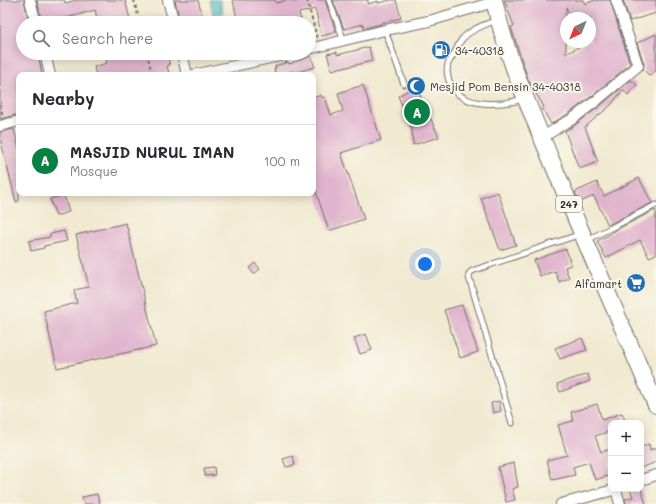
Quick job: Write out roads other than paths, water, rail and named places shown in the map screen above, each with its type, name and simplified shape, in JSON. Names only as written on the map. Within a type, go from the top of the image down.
[{"type":"main road","name":"247","points":[[494,1],[498,20],[525,99],[583,238],[656,405]]},
{"type":"street","points":[[30,0],[34,16]]},
{"type":"street","points":[[168,0],[172,16]]},
{"type":"street","points":[[542,138],[571,120],[638,66],[616,0]]},
{"type":"street","points":[[316,48],[385,30],[428,21],[494,1]]},
{"type":"street","points":[[46,60],[49,72]]},
{"type":"street","points":[[184,60],[186,72]]},
{"type":"street","points":[[207,72],[261,60]]},
{"type":"street","points":[[0,126],[16,122]]},
{"type":"street","points":[[644,479],[656,475]]},
{"type":"street","points":[[561,504],[591,500],[609,492]]},
{"type":"street","points":[[617,492],[620,504]]},
{"type":"lane","points":[[329,0],[344,41]]},
{"type":"lane","points":[[498,20],[473,31],[463,38],[448,65],[447,74],[449,83],[458,94],[472,102],[513,102],[525,99]]},
{"type":"lane","points":[[385,30],[404,84]]},
{"type":"lane","points":[[512,423],[469,274],[472,271],[583,238],[656,205]]},
{"type":"water","points":[[210,0],[220,0],[223,13],[213,15]]},
{"type":"place","name":"34-40318","points":[[441,50]]},
{"type":"place","name":"Mesjid Pom Bensin 34-40318","points":[[416,86]]},
{"type":"place","name":"MASJID NURUL IMAN","points":[[417,112]]},
{"type":"place","name":"Alfamart","points":[[636,283]]}]
